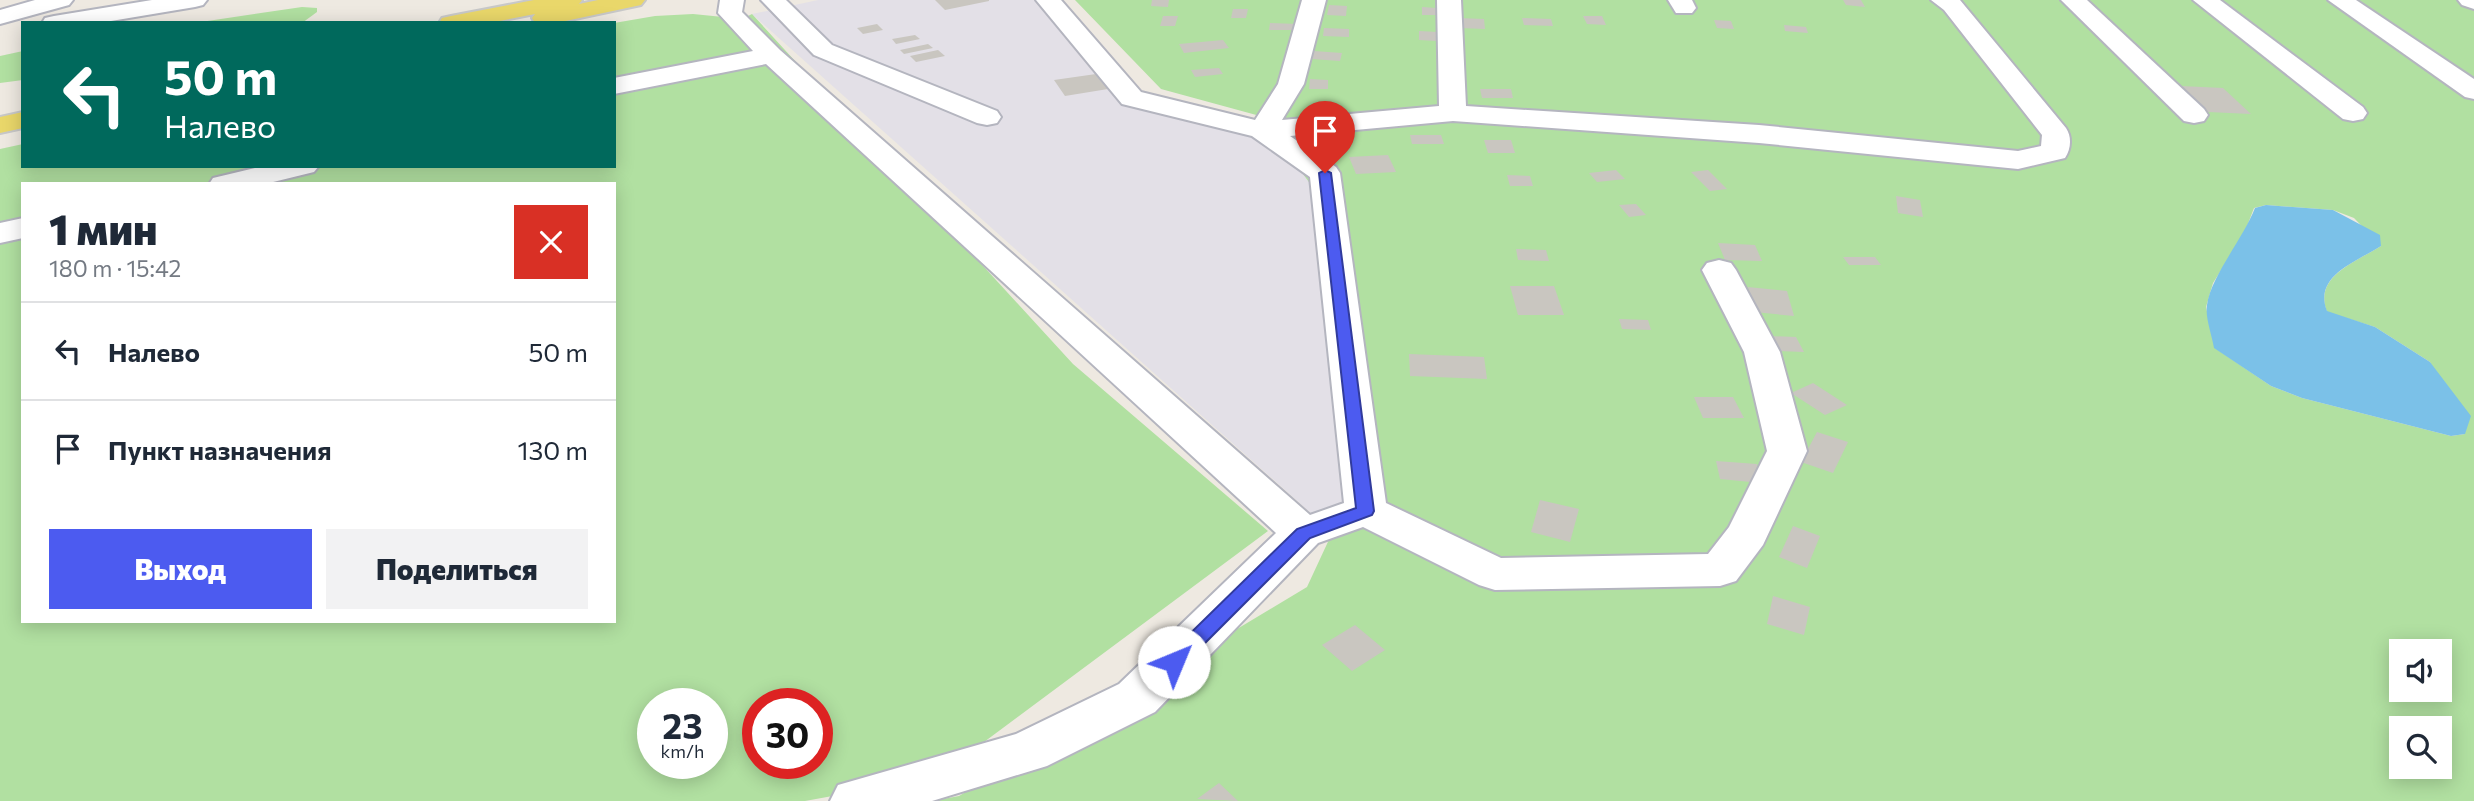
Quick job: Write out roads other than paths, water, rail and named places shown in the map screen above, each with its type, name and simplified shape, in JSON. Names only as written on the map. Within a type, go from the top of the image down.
[{"type":"main road","points":[[461,21],[570,0]]},
{"type":"main road","points":[[528,21],[633,0]]},
{"type":"main road","points":[[0,108],[21,104]]},
{"type":"main road","points":[[0,125],[21,120]]},
{"type":"street","points":[[0,17],[61,0]]},
{"type":"street","points":[[66,21],[195,0]]},
{"type":"street","points":[[732,0],[730,13],[771,55],[1303,533]]},
{"type":"street","points":[[1048,0],[1132,98],[1262,130],[1452,113],[1759,134],[2018,160],[2056,152],[2056,134],[1952,5],[1943,0]]},
{"type":"street","points":[[1262,130],[1292,84],[1314,0]]},
{"type":"street","points":[[1449,0],[1452,113]]},
{"type":"street","points":[[2073,0],[2194,114]]},
{"type":"street","points":[[2205,0],[2353,113]]},
{"type":"street","points":[[2340,0],[2474,92]]},
{"type":"street","points":[[781,1],[822,50],[987,117]]},
{"type":"street","points":[[0,32],[21,28]]},
{"type":"street","points":[[616,86],[771,55]]},
{"type":"street","points":[[1262,130],[1325,173],[1366,511]]},
{"type":"street","points":[[233,182],[295,168]]},
{"type":"street","points":[[0,233],[21,228]]},
{"type":"street","points":[[857,801],[1029,751],[1137,698],[1303,533],[1366,511],[1495,574],[1720,570],[1748,534],[1787,451],[1762,352],[1719,270]]},
{"type":"water","points":[[2266,205],[2333,210],[2380,235],[2381,246],[2349,264],[2331,279],[2324,299],[2327,311],[2375,327],[2430,362],[2471,416],[2465,434],[2451,436],[2302,398],[2271,386],[2214,348],[2207,315],[2210,294],[2255,208]]}]
